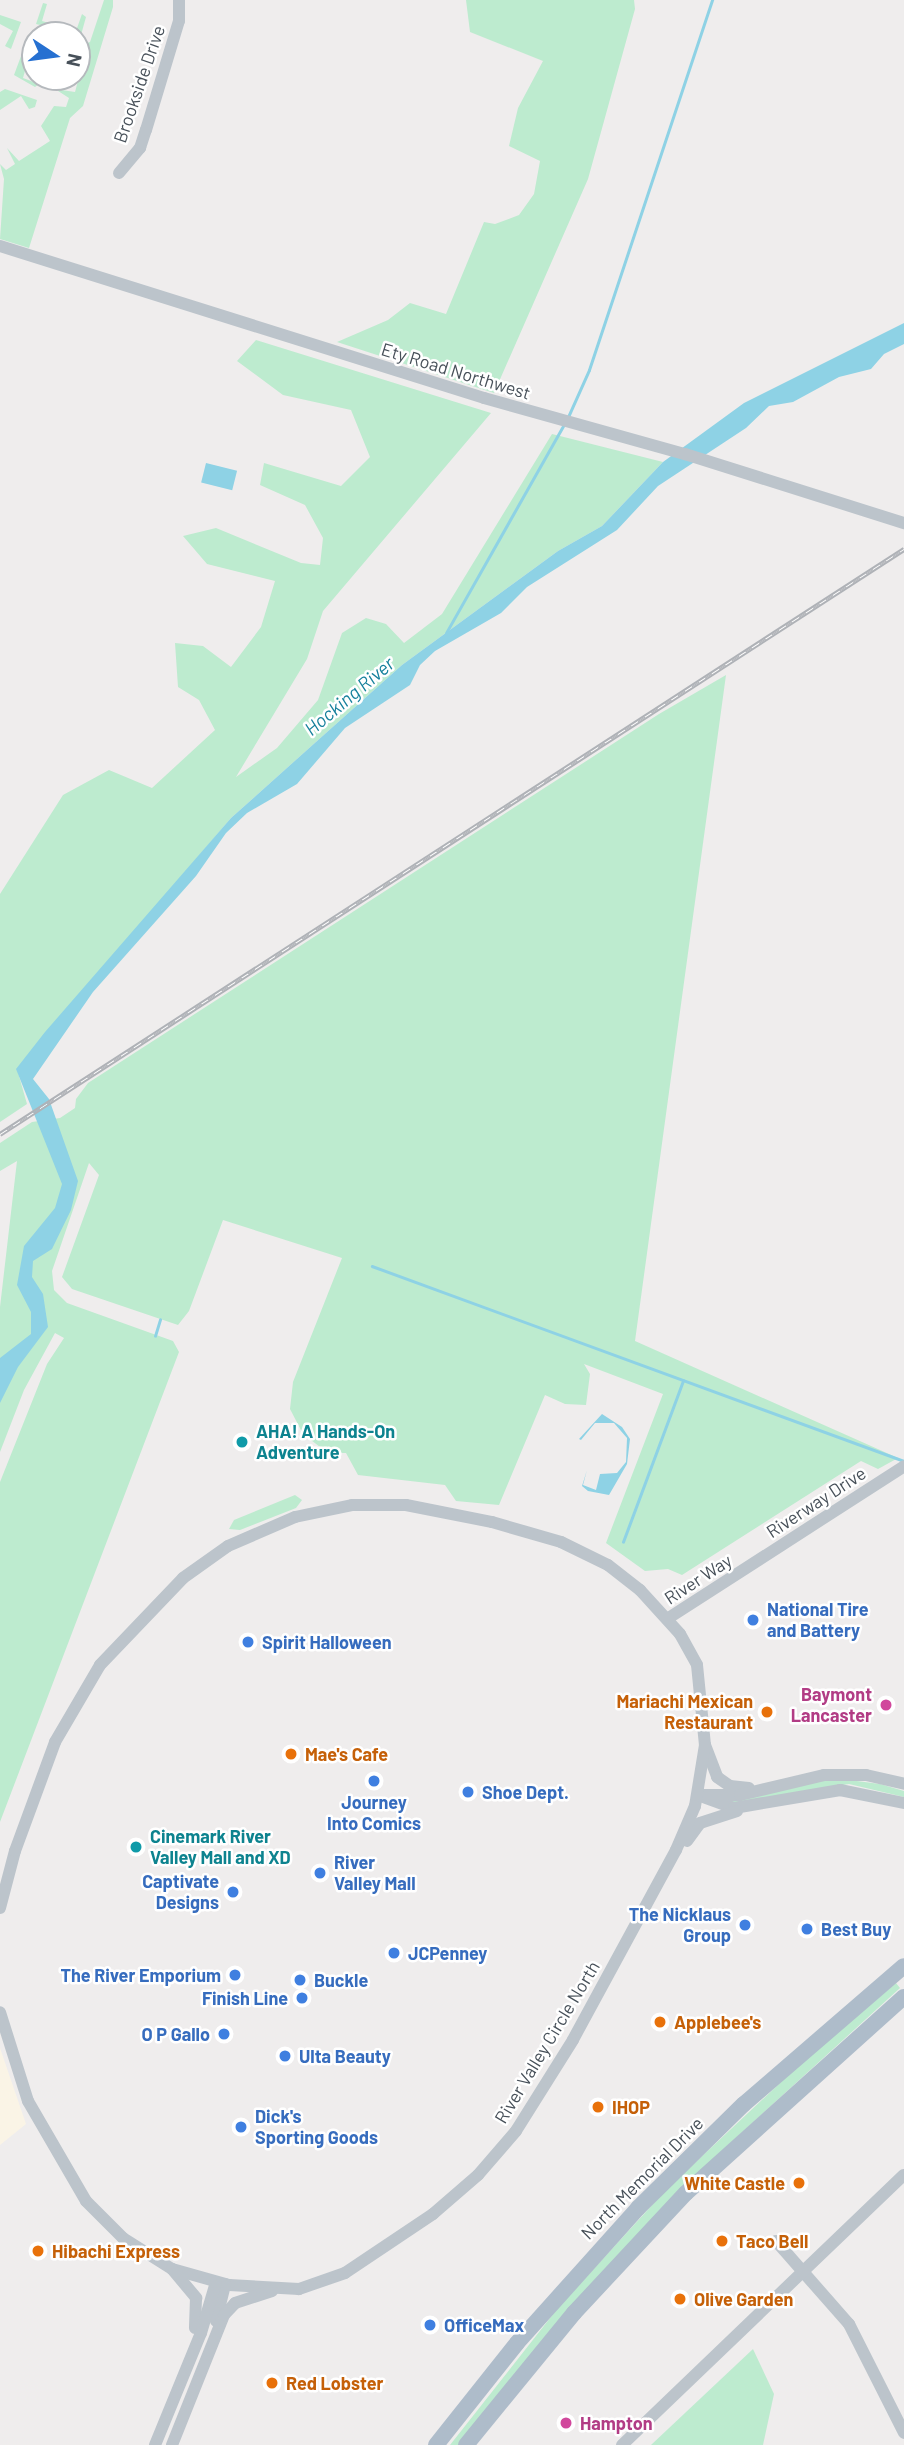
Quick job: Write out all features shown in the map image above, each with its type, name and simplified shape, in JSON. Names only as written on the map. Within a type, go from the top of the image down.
[{"type":"main road","name":"North Memorial Drive","points":[[436,2445],[517,2343],[638,2208],[744,2104],[904,1966]]},
{"type":"main road","points":[[466,2445],[574,2313],[678,2202],[904,1997]]},
{"type":"street","name":"Brookside Drive","points":[[118,173],[139,148],[146,131],[179,20],[179,0]]},
{"type":"street","name":"Ety Road Northwest","points":[[0,246],[497,402],[685,454],[904,523]]},
{"type":"street","name":"Riverway Drive","points":[[747,1568],[904,1466]]},
{"type":"street","points":[[0,1908],[36,1793],[82,1690],[131,1629],[183,1578],[261,1530],[352,1505],[392,1504],[441,1510],[529,1531],[592,1556],[640,1590],[667,1619],[697,1665],[705,1745],[722,1782],[759,1788]]},
{"type":"street","name":"River Way","points":[[667,1619],[747,1568]]},
{"type":"street","name":"River Valley Circle North","points":[[172,2269],[220,2283],[272,2291],[311,2286],[363,2262],[433,2214],[496,2156],[554,2072],[676,1850],[698,1795],[705,1745]]},
{"type":"street","points":[[698,1795],[740,1795],[759,1788],[824,1775],[866,1775],[904,1784]]},
{"type":"street","points":[[698,1795],[725,1807],[745,1808],[840,1790],[904,1803]]},
{"type":"street","name":"River Valley Circle North","points":[[676,1850],[700,1823],[745,1808]]},
{"type":"street","points":[[0,2012],[28,2101],[86,2201],[123,2238],[172,2269],[196,2298],[195,2340]]},
{"type":"street","points":[[622,2445],[904,2175]]},
{"type":"street","points":[[776,2241],[852,2330],[904,2432]]},
{"type":"street","points":[[212,2345],[220,2283]]},
{"type":"street","points":[[155,2445],[220,2283]]},
{"type":"street","points":[[172,2445],[212,2345],[235,2303],[272,2291]]},
{"type":"shaded area","points":[[0,2048],[26,2124],[0,2145]]},
{"type":"green space","points":[[104,0],[113,0],[91,80],[91,39]]},
{"type":"green space","points":[[466,0],[634,0],[635,9],[588,179],[494,393],[337,342],[388,320],[410,303],[446,314],[484,222],[495,224],[519,215],[534,194],[540,161],[509,146],[518,108],[543,61],[470,32]]},
{"type":"green space","points":[[43,3],[47,4],[42,21],[37,21]]},
{"type":"green space","points":[[0,15],[21,22],[11,49],[5,46],[13,31],[0,24]]},
{"type":"green space","points":[[21,56],[21,79],[14,75]]},
{"type":"green space","points":[[5,89],[37,100],[35,107],[29,109],[21,96],[0,110],[0,92]]},
{"type":"green space","points":[[58,91],[88,91],[83,106],[70,118],[29,248],[0,239],[4,179],[0,164],[6,170],[15,164],[7,148],[19,161],[50,141],[41,126],[54,106],[66,107],[69,98]]},
{"type":"green space","points":[[256,340],[491,413],[323,611],[307,659],[236,777],[277,748],[318,700],[342,633],[366,618],[386,624],[404,643],[442,614],[552,434],[663,462],[602,526],[558,551],[402,665],[231,818],[17,1069],[27,1104],[0,1122],[0,894],[63,795],[109,770],[152,788],[215,730],[199,700],[178,687],[175,643],[203,646],[231,667],[261,627],[275,581],[207,564],[183,536],[216,528],[301,563],[320,565],[323,538],[305,505],[260,485],[264,463],[341,486],[370,457],[351,410],[283,395],[237,361]]},
{"type":"green space","points":[[726,675],[635,1341],[898,1458],[878,1469],[861,1461],[682,1575],[668,1569],[645,1571],[606,1543],[663,1394],[584,1364],[590,1374],[586,1405],[565,1404],[545,1395],[499,1505],[456,1501],[445,1485],[358,1475],[346,1453],[328,1453],[303,1434],[290,1409],[293,1382],[342,1258],[223,1220],[189,1311],[178,1325],[72,1289],[62,1277],[99,1175],[89,1163],[52,1271],[54,1290],[67,1303],[173,1341],[179,1352],[0,1822],[0,1482],[47,1364],[64,1338],[55,1333],[24,1390],[0,1452],[0,1307],[17,1161],[0,1171],[0,1143],[32,1122],[60,1118],[75,1108],[76,1099],[88,1083],[659,714]]},
{"type":"green space","points":[[295,1495],[302,1500],[296,1508],[240,1530],[229,1529],[234,1520]]},
{"type":"green space","points":[[849,1780],[880,1784],[904,1791],[904,1797],[849,1784],[731,1804],[732,1799],[819,1781]]},
{"type":"green space","points":[[896,1983],[900,1988],[716,2156],[459,2445],[450,2445],[558,2308],[665,2191],[796,2068]]},
{"type":"green space","points":[[753,2349],[774,2394],[763,2445],[651,2445]]},
{"type":"water","points":[[904,323],[904,344],[884,354],[871,369],[839,377],[793,402],[769,406],[746,428],[658,486],[617,530],[527,587],[501,613],[435,651],[420,665],[410,685],[345,728],[297,784],[247,813],[226,833],[196,876],[93,992],[33,1079],[49,1099],[78,1181],[71,1210],[52,1249],[33,1261],[32,1277],[43,1294],[48,1327],[18,1367],[0,1403],[0,1358],[31,1334],[31,1312],[17,1285],[24,1246],[55,1208],[62,1184],[16,1069],[45,1032],[231,818],[402,665],[558,551],[602,526],[663,462],[744,403]]},
{"type":"water","points":[[206,463],[237,471],[232,490],[201,482]]},
{"type":"water","points":[[602,1414],[622,1427],[630,1439],[627,1464],[609,1495],[588,1491],[582,1486],[587,1470],[583,1485],[596,1490],[600,1474],[617,1473],[626,1462],[627,1438],[614,1423],[595,1423],[581,1440],[579,1439]]},
{"type":"waterway","points":[[568,417],[589,370],[712,0]]},
{"type":"waterway","points":[[446,633],[563,426]]},
{"type":"waterway","points":[[372,1266],[904,1461]]},
{"type":"waterway","points":[[155,1336],[160,1320]]},
{"type":"waterway","points":[[623,1542],[683,1381]]},
{"type":"railway","points":[[0,1134],[904,549]]},
{"type":"place","name":"AHA! A Hands-On Adventure","points":[[242,1442]]},
{"type":"place","name":"National Tire and Battery","points":[[753,1620]]},
{"type":"place","name":"Spirit Halloween","points":[[248,1642]]},
{"type":"place","name":"Baymont Lancaster","points":[[886,1705]]},
{"type":"place","name":"Mariachi Mexican Restaurant","points":[[767,1712]]},
{"type":"place","name":"Mae's Cafe","points":[[291,1754]]},
{"type":"place","name":"Journey Into Comics","points":[[374,1781]]},
{"type":"place","name":"Shoe Dept.","points":[[468,1792]]},
{"type":"place","name":"Cinemark River Valley Mall and XD","points":[[136,1847]]},
{"type":"place","name":"River Valley Mall","points":[[320,1873]]},
{"type":"place","name":"Captivate Designs","points":[[233,1892]]},
{"type":"place","name":"The Nicklaus Group","points":[[745,1925]]},
{"type":"place","name":"Best Buy","points":[[807,1929]]},
{"type":"place","name":"JCPenney","points":[[394,1953]]},
{"type":"place","name":"The River Emporium","points":[[235,1975]]},
{"type":"place","name":"Buckle","points":[[300,1980]]},
{"type":"place","name":"Finish Line","points":[[302,1998]]},
{"type":"place","name":"Applebee's","points":[[660,2022]]},
{"type":"place","name":"O P Gallo","points":[[224,2034]]},
{"type":"place","name":"Ulta Beauty","points":[[285,2056]]},
{"type":"place","name":"IHOP","points":[[598,2107]]},
{"type":"place","name":"Dick's Sporting Goods","points":[[241,2127]]},
{"type":"place","name":"White Castle","points":[[799,2183]]},
{"type":"place","name":"Taco Bell","points":[[722,2241]]},
{"type":"place","name":"Hibachi Express","points":[[38,2251]]},
{"type":"place","name":"Olive Garden","points":[[680,2299]]},
{"type":"place","name":"OfficeMax","points":[[430,2325]]},
{"type":"place","name":"Red Lobster","points":[[272,2383]]},
{"type":"place","name":"Hampton","points":[[566,2423]]},
{"type":"water label","name":"Hocking River","points":[[349,696]]}]
